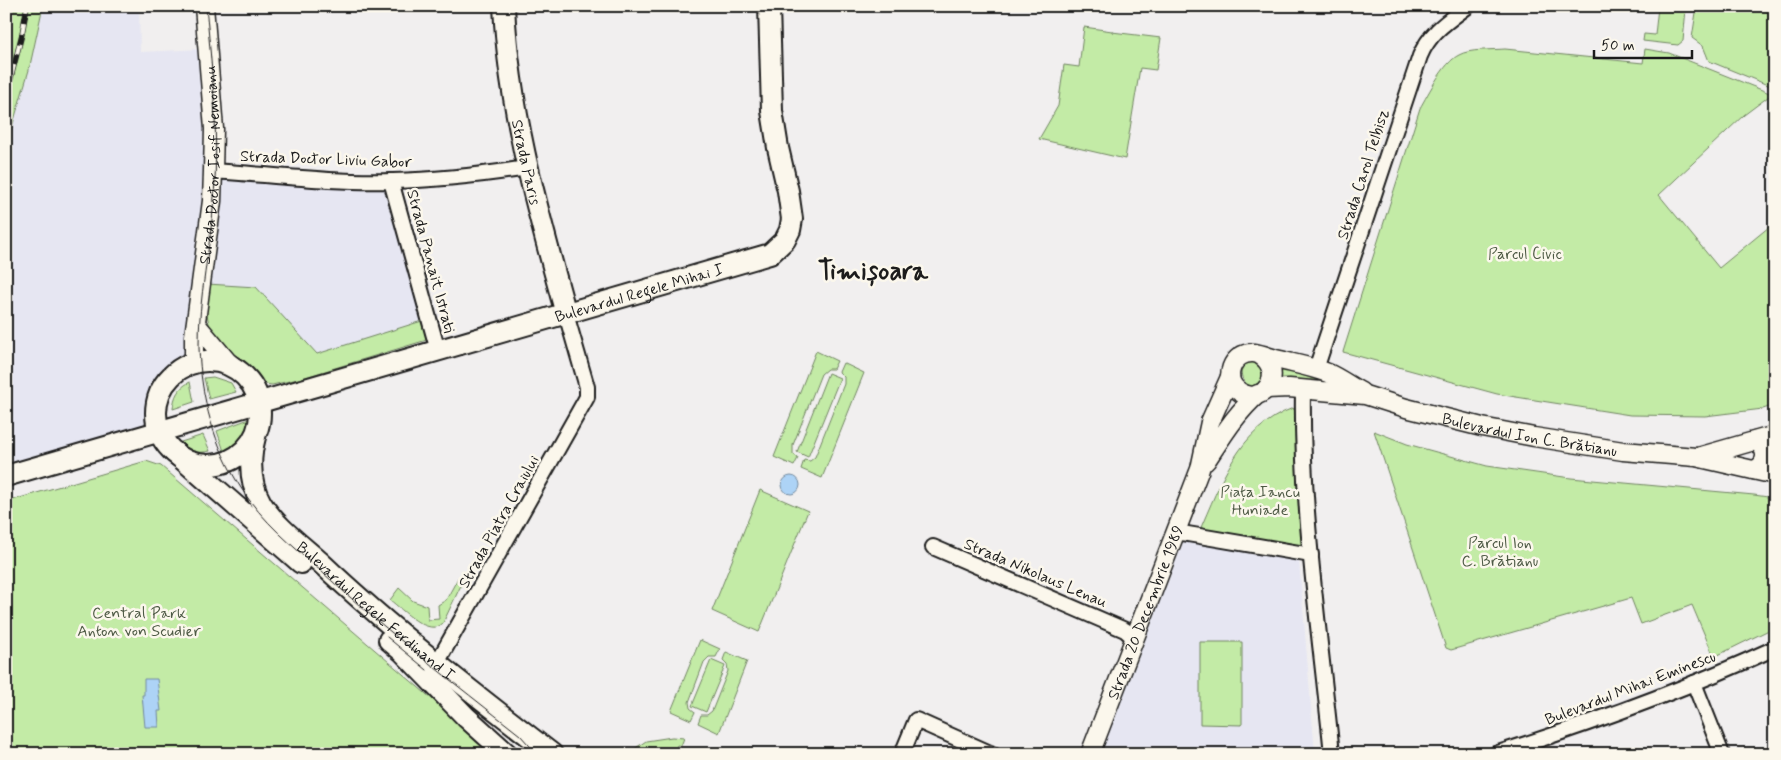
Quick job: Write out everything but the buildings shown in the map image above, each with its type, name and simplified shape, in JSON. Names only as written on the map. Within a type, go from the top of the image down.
[{"type":"main road","name":"Strada Paris","points":[[504,6],[510,77],[527,168],[566,314]]},
{"type":"main road","name":"Bulevardul Regele Mihai I","points":[[6,476],[758,258],[774,251],[785,240],[791,227],[792,212],[772,111],[769,6]]},
{"type":"main road","points":[[255,437],[251,444],[239,455],[226,462],[206,465],[189,461],[173,451],[166,443],[160,431],[157,409],[161,391],[179,370],[194,364],[214,362],[232,367],[240,372],[252,385],[259,402]]},
{"type":"main road","name":"Bulevardul Regele Ferdinand I","points":[[259,402],[260,419],[250,457],[250,470],[255,491],[265,509],[334,575],[437,663],[552,754]]},
{"type":"main road","name":"Bulevardul Regele Ferdinand I","points":[[173,451],[402,651],[466,717],[507,754]]},
{"type":"street","name":"Strada Doctor Iosif Nemoianu","points":[[194,364],[193,346],[212,200],[213,171],[214,129],[204,6]]},
{"type":"street","name":"Strada Carol Telbisz","points":[[1316,369],[1420,56],[1429,39],[1438,29],[1468,6]]},
{"type":"street","name":"Strada Doctor Liviu Gabor","points":[[213,171],[286,177],[391,181],[470,176],[527,168]]},
{"type":"street","name":"Strada Panait Istrati","points":[[391,181],[438,351]]},
{"type":"street","name":"Strada Piatra Craiului","points":[[437,663],[588,395],[566,314]]},
{"type":"street","points":[[196,324],[227,362],[240,372]]},
{"type":"street","points":[[1246,354],[1260,355],[1270,364],[1272,370],[1270,384],[1262,392],[1251,396],[1240,392],[1232,384],[1230,377],[1234,362],[1246,354]]},
{"type":"street","name":"Bulevardul Ion C. Brătianu","points":[[1260,355],[1330,374],[1366,395],[1406,408],[1482,427],[1623,451],[1696,458],[1775,475]]},
{"type":"street","name":"Strada 20 Decembrie 1989","points":[[1090,754],[1132,632],[1176,532],[1200,470],[1210,422],[1230,377]]},
{"type":"street","name":"Bulevardul Ion C. Brătianu","points":[[1262,392],[1303,389],[1366,395]]},
{"type":"street","points":[[1303,389],[1303,456],[1311,555],[1332,754]]},
{"type":"street","name":"Strada 20 Decembrie 1989","points":[[1200,470],[1234,418],[1244,406],[1262,392]]},
{"type":"street","name":"Bulevardul Ion C. Brătianu","points":[[1696,458],[1775,436]]},
{"type":"street","points":[[1754,470],[1762,466],[1766,458],[1764,448],[1755,441]]},
{"type":"street","points":[[1176,532],[1311,555]]},
{"type":"street","name":"Strada Nikolaus Lenau","points":[[933,547],[1132,632]]},
{"type":"street","name":"Bulevardul Mihai Eminescu","points":[[1495,754],[1588,724],[1694,683],[1775,648]]},
{"type":"street","points":[[1694,683],[1722,754]]},
{"type":"street","points":[[902,754],[916,720],[992,754]]},
{"type":"shaded area","points":[[43,6],[139,6],[140,52],[203,49],[208,200],[187,366],[172,376],[161,391],[157,409],[160,431],[6,476],[6,147],[29,70]]},
{"type":"shaded area","points":[[218,175],[386,184],[430,339],[302,378],[272,385],[259,383],[206,310]]},
{"type":"shaded area","points":[[1184,540],[1299,561],[1315,754],[1101,754]]},
{"type":"green space","points":[[6,6],[43,6],[29,70],[6,147]]},
{"type":"green space","points":[[1697,6],[1775,6],[1775,88],[1709,61],[1703,46],[1692,38]]},
{"type":"green space","points":[[1658,7],[1686,9],[1683,41],[1678,45],[1643,41],[1644,34],[1655,35]]},
{"type":"green space","points":[[1084,27],[1161,38],[1156,70],[1140,68],[1125,159],[1039,139],[1058,106],[1064,65],[1079,67]]},
{"type":"green space","name":"Parcul Civic","points":[[1505,49],[1643,63],[1645,49],[1669,53],[1772,94],[1744,115],[1659,195],[1719,268],[1775,222],[1775,405],[1763,409],[1705,416],[1630,415],[1497,394],[1343,352],[1420,108],[1437,79],[1453,59],[1463,53]]},
{"type":"green space","points":[[207,284],[256,287],[317,354],[425,320],[430,339],[302,378],[272,385],[259,383],[246,376],[211,333],[206,310]]},
{"type":"green space","points":[[816,351],[837,361],[833,369],[827,369],[821,374],[793,445],[793,454],[798,458],[794,466],[774,457]]},
{"type":"green space","points":[[1255,360],[1265,372],[1261,382],[1256,386],[1252,386],[1245,382],[1241,374],[1244,364]]},
{"type":"green space","points":[[843,363],[864,373],[822,478],[801,469],[804,460],[810,461],[815,457],[844,384],[844,377],[839,372]]},
{"type":"green space","points":[[1277,367],[1320,381],[1291,379],[1276,383]]},
{"type":"green space","points":[[828,373],[840,378],[808,457],[797,452]]},
{"type":"green space","points":[[213,377],[231,383],[236,392],[209,399],[204,378]]},
{"type":"green space","points":[[190,382],[194,402],[173,409],[177,393]]},
{"type":"green space","name":"Piața Iancu Huniade","points":[[1293,408],[1298,416],[1306,550],[1199,532],[1224,476],[1245,443],[1258,429],[1274,417]]},
{"type":"green space","points":[[249,419],[247,430],[242,440],[225,454],[217,431]]},
{"type":"green space","name":"Parcul Ion C. Brătianu","points":[[1374,431],[1407,444],[1487,466],[1571,478],[1775,498],[1775,627],[1714,657],[1692,605],[1641,624],[1631,598],[1451,650],[1446,648]]},
{"type":"green space","points":[[203,435],[210,451],[194,451],[187,448],[181,442]]},
{"type":"green space","name":"Central Park Anton von Scudier","points":[[146,461],[161,466],[496,754],[6,754],[6,502]]},
{"type":"green space","points":[[760,490],[808,511],[759,632],[712,611]]},
{"type":"green space","points":[[458,578],[463,581],[443,623],[437,627],[423,625],[390,600],[399,588],[413,601],[427,606],[428,620],[439,619],[438,605],[446,600]]},
{"type":"green space","points":[[700,640],[720,649],[716,657],[709,657],[704,662],[689,702],[690,708],[695,712],[691,720],[671,711]]},
{"type":"green space","points":[[1200,642],[1242,642],[1242,725],[1200,724]]},
{"type":"green space","points":[[726,652],[747,661],[719,733],[698,723],[701,715],[707,715],[712,711],[728,671],[727,664],[723,660]]},
{"type":"green space","points":[[711,660],[725,666],[706,712],[692,706]]},
{"type":"green space","points":[[672,737],[684,738],[681,746],[677,745],[674,754],[627,754],[646,741]]},
{"type":"water","points":[[791,476],[797,479],[800,485],[797,491],[791,494],[785,491],[782,485],[785,479]]},
{"type":"water","points":[[144,679],[157,679],[161,711],[158,711],[159,727],[145,727],[142,695],[144,695]]},
{"type":"tram line","points":[[206,6],[216,149],[212,216],[200,310],[199,348],[206,403],[223,455],[249,500],[278,533],[395,635],[520,735],[537,754]]},
{"type":"tram line","points":[[387,637],[427,670]]},
{"type":"railway","points":[[6,97],[27,6]]},
{"type":"district","name":"Timișoara","points":[[873,270]]}]
